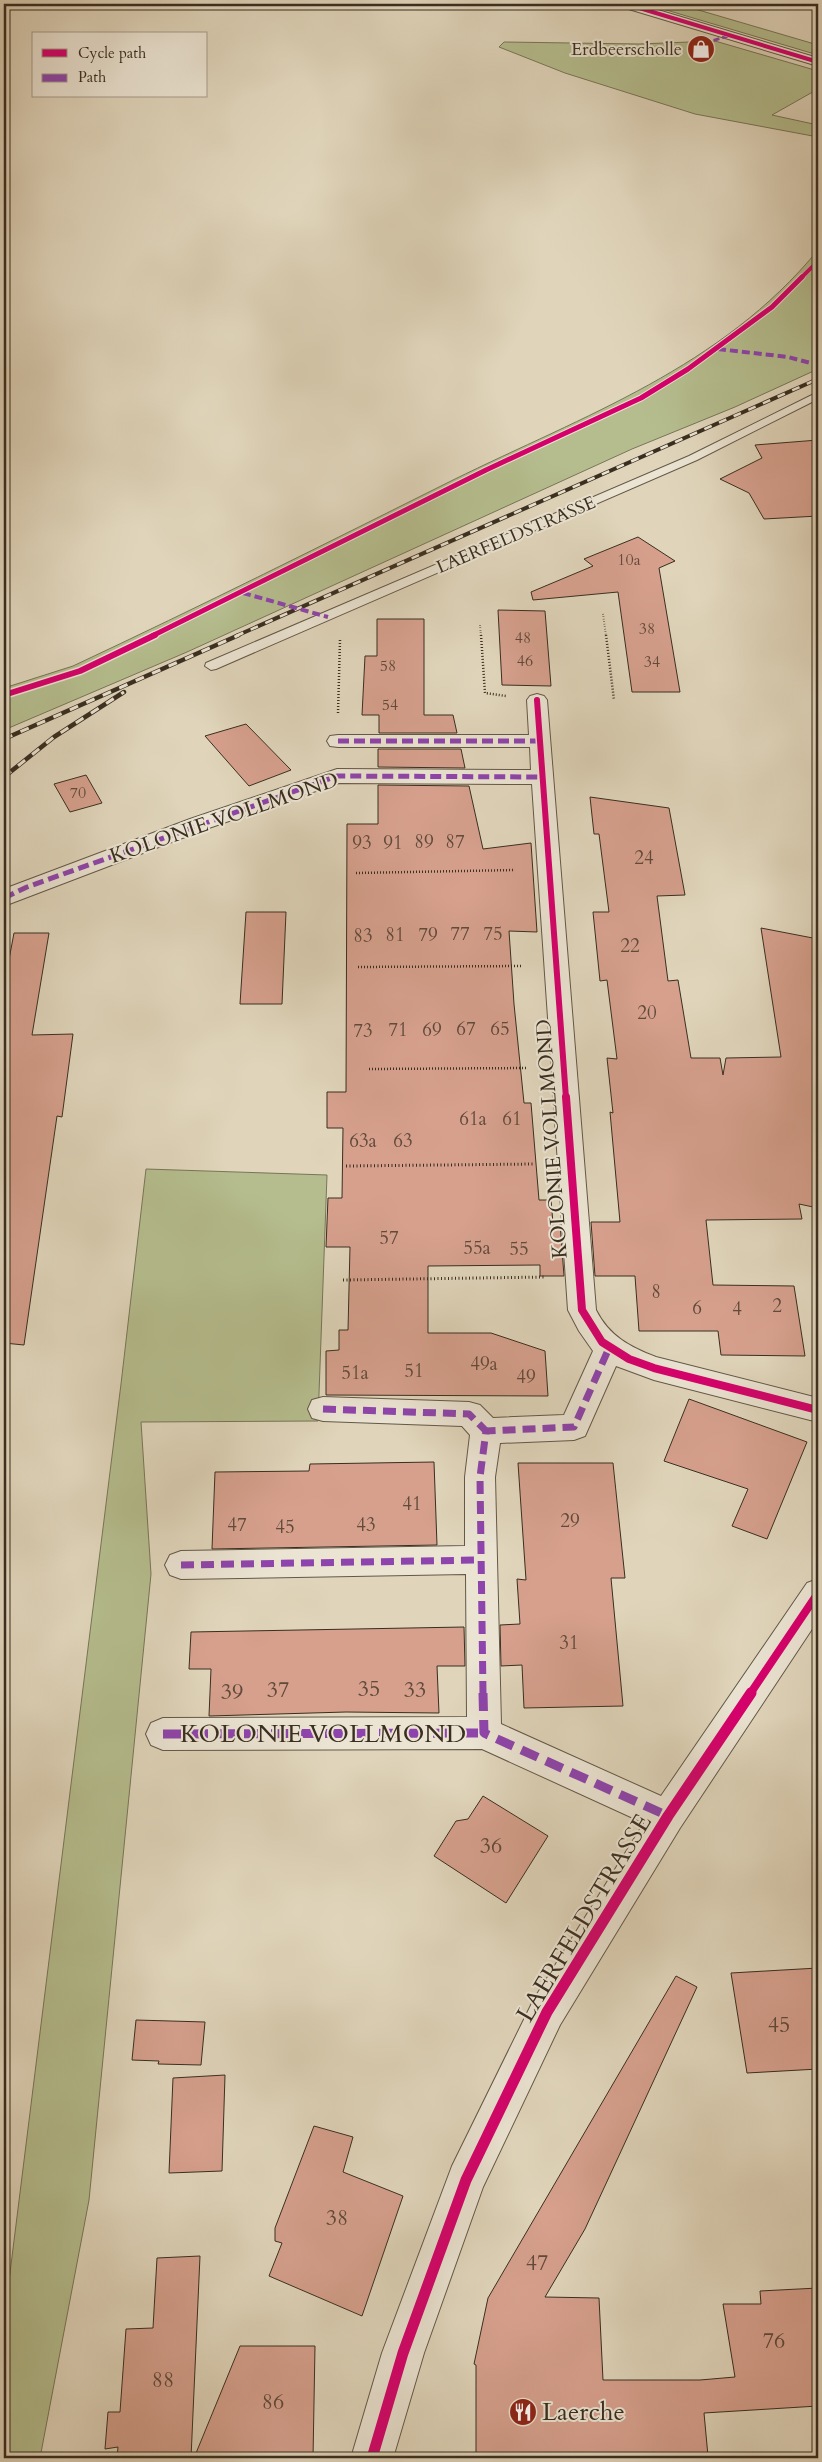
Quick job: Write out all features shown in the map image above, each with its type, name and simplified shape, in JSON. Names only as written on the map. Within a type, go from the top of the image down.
[{"type":"street","points":[[626,4],[818,62]]},
{"type":"street","name":"KOLONIE VOLLMOND","points":[[537,700],[582,1310],[593,1334],[609,1348],[654,1368],[818,1410]]},
{"type":"street","name":"KOLONIE VOLLMOND","points":[[338,741],[540,741]]},
{"type":"street","name":"KOLONIE VOLLMOND","points":[[4,898],[28,886],[337,776],[542,777]]},
{"type":"street","points":[[323,1410],[469,1414],[486,1431],[574,1427],[609,1348]]},
{"type":"street","name":"KOLONIE VOLLMOND","points":[[484,1733],[480,1477],[486,1431]]},
{"type":"street","points":[[181,1564],[480,1560]]},
{"type":"street","name":"LAERFELDSTRASSE","points":[[372,2458],[403,2353],[466,2180],[547,2012],[668,1816],[818,1593]]},
{"type":"street","name":"KOLONIE VOLLMOND","points":[[163,1734],[484,1733],[668,1816]]},
{"type":"lane","name":"LAERFELDSTRASSE","points":[[211,666],[694,458],[818,395]]},
{"type":"path","points":[[338,741],[341,611]]},
{"type":"path","points":[[603,614],[614,700]]},
{"type":"path","points":[[480,625],[485,693],[537,700]]},
{"type":"path","points":[[356,873],[550,869]]},
{"type":"path","points":[[358,967],[557,965]]},
{"type":"path","points":[[369,1069],[564,1068]]},
{"type":"path","points":[[346,1166],[570,1163]]},
{"type":"path","points":[[343,1280],[579,1277]]},
{"type":"green space","points":[[646,4],[678,4],[818,45],[818,55]]},
{"type":"green space","points":[[715,41],[818,71],[818,89],[772,115],[818,125],[818,137],[695,114],[565,73],[499,47],[504,42],[639,44]]},
{"type":"green space","points":[[818,250],[818,369],[735,407],[632,449],[187,652],[4,730],[4,688],[73,666],[649,385],[739,327],[780,291]]},
{"type":"green space","points":[[146,1169],[327,1175],[318,1421],[141,1422],[151,1574],[89,2200],[40,2458],[4,2458],[4,2321]]},
{"type":"building","points":[[818,440],[818,516],[764,519],[749,493],[720,479],[762,458],[755,445]]},
{"type":"building","points":[[638,537],[675,561],[659,568],[680,692],[632,692],[618,592],[533,600],[531,592],[593,566],[584,559]]},
{"type":"building","points":[[498,610],[545,611],[551,686],[502,685]]},
{"type":"building","points":[[377,619],[424,619],[424,715],[453,715],[457,733],[379,733],[379,715],[362,715],[365,656],[377,656]]},
{"type":"building","points":[[246,724],[291,770],[249,786],[205,736]]},
{"type":"building","points":[[378,749],[461,749],[465,768],[378,767]]},
{"type":"building","points":[[86,775],[102,803],[70,812],[54,784]]},
{"type":"building","points":[[378,785],[469,786],[483,849],[531,843],[537,932],[509,931],[514,1004],[524,1103],[531,1103],[539,1200],[551,1200],[553,1223],[560,1223],[564,1276],[540,1276],[540,1265],[428,1266],[428,1333],[491,1333],[545,1351],[548,1396],[326,1395],[326,1351],[339,1350],[339,1330],[348,1330],[350,1247],[326,1247],[328,1198],[342,1198],[343,1128],[327,1128],[327,1092],[346,1092],[347,824],[378,824]]},
{"type":"building","points":[[590,797],[669,808],[685,895],[657,896],[668,981],[678,980],[691,1058],[720,1058],[723,1075],[726,1058],[781,1057],[761,928],[818,939],[818,1208],[799,1204],[802,1219],[706,1220],[713,1285],[794,1286],[805,1356],[721,1355],[718,1331],[639,1331],[635,1276],[595,1276],[591,1222],[620,1222],[610,1112],[613,1113],[607,1058],[617,1059],[607,980],[600,981],[593,912],[609,912],[599,834],[594,834]]},
{"type":"building","points":[[246,912],[286,912],[282,1004],[240,1004]]},
{"type":"building","points":[[14,933],[49,933],[32,1035],[73,1034],[62,1117],[57,1116],[24,1345],[4,1343],[4,986]]},
{"type":"building","points":[[689,1399],[807,1442],[767,1539],[732,1526],[748,1489],[664,1461]]},
{"type":"building","points":[[434,1462],[437,1545],[212,1549],[215,1472],[309,1471],[310,1464]]},
{"type":"building","points":[[518,1463],[613,1463],[625,1578],[611,1578],[623,1706],[524,1708],[522,1665],[501,1666],[500,1625],[520,1624],[517,1579],[526,1580]]},
{"type":"building","points":[[464,1627],[465,1666],[437,1666],[439,1713],[346,1712],[209,1716],[211,1669],[189,1669],[191,1632]]},
{"type":"building","points":[[483,1796],[548,1836],[506,1903],[434,1856],[456,1821],[468,1819]]},
{"type":"building","points":[[818,1968],[818,2069],[747,2073],[731,1973]]},
{"type":"building","points":[[676,1976],[697,1987],[585,2229],[545,2297],[599,2298],[603,2380],[700,2380],[735,2377],[723,2304],[761,2304],[760,2291],[818,2288],[818,2406],[704,2413],[708,2456],[476,2458],[476,2365],[474,2364],[488,2298]]},
{"type":"building","points":[[136,2020],[205,2022],[201,2065],[158,2064],[159,2061],[132,2060]]},
{"type":"building","points":[[225,2075],[222,2171],[169,2173],[173,2078]]},
{"type":"building","points":[[314,2126],[353,2137],[343,2172],[403,2196],[362,2316],[269,2276],[282,2243],[275,2241],[275,2228]]},
{"type":"building","points":[[200,2256],[191,2458],[117,2458],[118,2447],[105,2449],[108,2412],[120,2412],[126,2329],[153,2328],[157,2258]]},
{"type":"building","points":[[240,2346],[315,2346],[313,2458],[194,2458]]},
{"type":"railway","points":[[236,636],[818,379]]},
{"type":"railway","points":[[4,739],[239,635]]},
{"type":"railway","points":[[4,777],[54,737],[124,692]]},
{"type":"marked path","points":[[705,43],[728,36]]},
{"type":"marked path","points":[[718,349],[788,357],[818,365]]},
{"type":"marked path","points":[[243,593],[328,617]]},
{"type":"marked path","points":[[338,741],[540,741]]},
{"type":"marked path","points":[[4,898],[27,887],[198,824],[337,776],[543,777]]},
{"type":"marked path","points":[[609,1348],[574,1427],[486,1431],[480,1477],[484,1733],[668,1816]]},
{"type":"marked path","points":[[323,1409],[469,1414],[486,1431]]},
{"type":"marked path","points":[[181,1565],[480,1560]]},
{"type":"marked path","points":[[163,1734],[484,1733]]},
{"type":"cycle path","points":[[626,4],[818,62]]},
{"type":"cycle path","points":[[4,695],[80,671],[243,593],[486,470],[641,398],[688,369],[772,307],[818,261]]},
{"type":"cycle path","points":[[537,700],[582,1310],[595,1334],[602,1342],[629,1359],[654,1368],[818,1410]]},
{"type":"cycle path","points":[[372,2458],[403,2353],[466,2180],[547,2012],[668,1816],[818,1593]]},
{"type":"place","name":"Erdbeerscholle","points":[[701,49]]},
{"type":"place","name":"Laerche","points":[[523,2412]]}]
